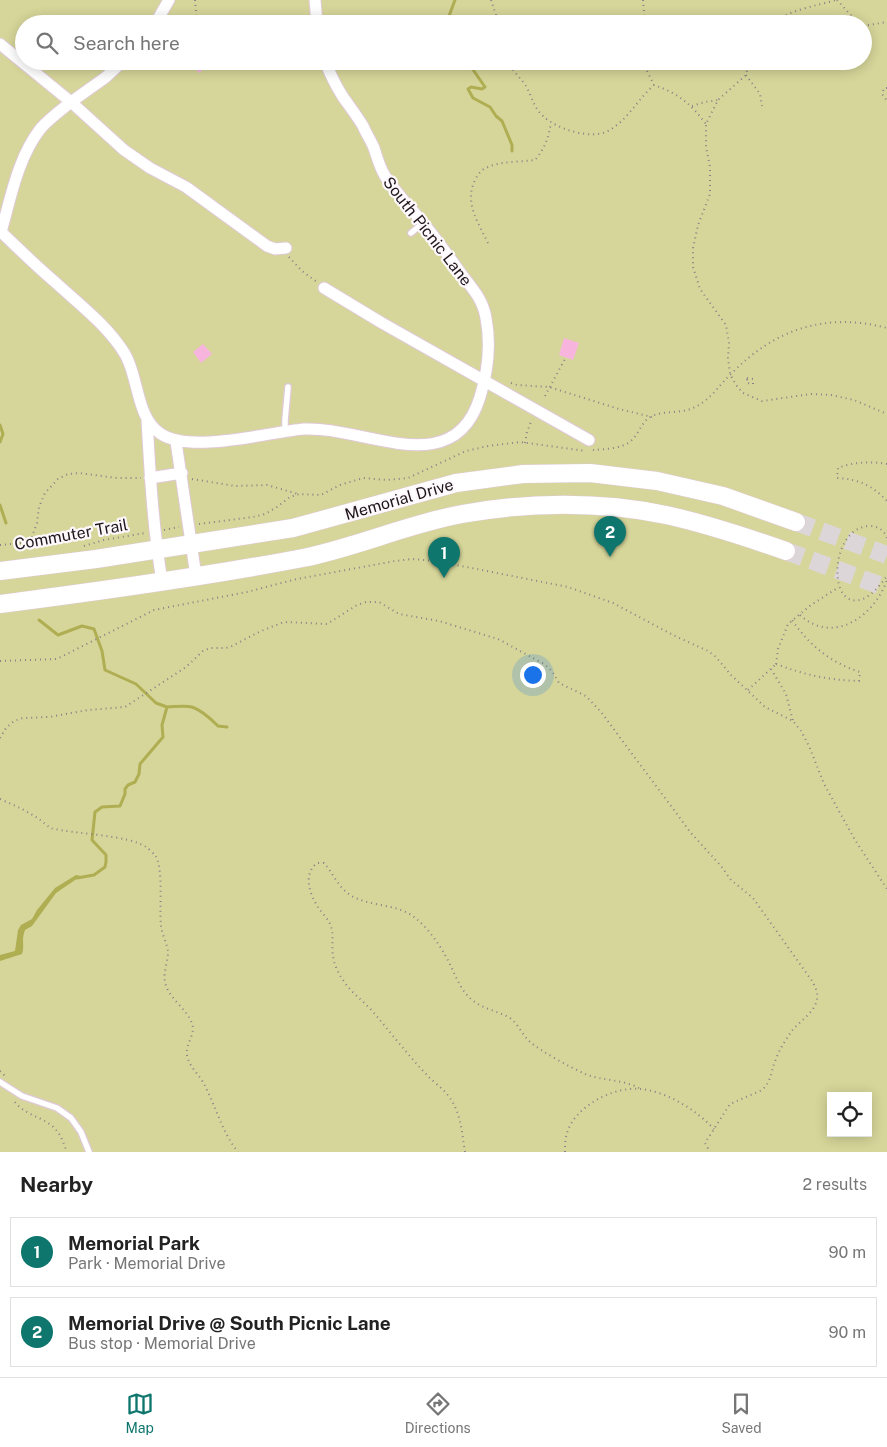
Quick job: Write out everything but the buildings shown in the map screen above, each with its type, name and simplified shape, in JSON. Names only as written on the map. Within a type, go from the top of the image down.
[{"type":"main road","name":"Memorial Drive","points":[[0,571],[293,528],[348,514],[423,491],[466,481],[523,474],[590,472],[657,481],[723,496],[796,522]]},
{"type":"main road","name":"Memorial Drive","points":[[0,604],[196,576],[322,554],[461,514],[528,506],[596,506],[664,514],[720,529],[786,551]]},
{"type":"street","points":[[160,15],[169,0]]},
{"type":"street","points":[[315,0],[316,15]]},
{"type":"street","points":[[0,44],[15,56]]},
{"type":"street","points":[[32,70],[71,102],[124,150],[150,168],[186,188],[267,246],[275,249],[286,248]]},
{"type":"street","points":[[113,70],[42,127],[27,149],[1,232],[112,336],[132,370],[147,420],[150,478],[162,581]]},
{"type":"street","name":"South Picnic Lane","points":[[176,442],[236,440],[304,429],[325,430],[404,445],[431,444],[453,436],[466,426],[476,411],[485,381],[488,347],[483,306],[475,291],[424,223],[397,193],[384,174],[369,138],[330,70]]},
{"type":"street","points":[[324,288],[589,440]]},
{"type":"street","points":[[147,420],[160,434],[176,442],[196,576]]},
{"type":"street","points":[[150,478],[182,473]]},
{"type":"lane","points":[[411,233],[424,223]]},
{"type":"lane","points":[[285,431],[284,420],[288,387]]},
{"type":"lane","points":[[3,1084],[22,1096],[57,1108],[71,1118],[81,1132],[89,1152]]},
{"type":"path","points":[[195,0],[196,15]]},
{"type":"path","points":[[491,0],[495,15]]},
{"type":"path","points":[[643,0],[644,15]]},
{"type":"path","points":[[788,15],[836,0],[850,15]]},
{"type":"path","points":[[872,24],[887,22]]},
{"type":"path","points":[[512,70],[526,86],[534,104],[544,117],[580,134],[592,136],[606,133],[617,126],[634,110],[646,92],[654,85]]},
{"type":"path","points":[[647,70],[654,85],[671,91],[692,106],[706,124]]},
{"type":"path","points":[[747,70],[746,75],[718,100],[706,124],[706,147],[710,167],[710,194],[698,224],[693,248],[693,267],[700,289],[726,325],[729,343],[730,374],[743,393],[762,401],[811,394],[831,395],[854,400],[887,414]]},
{"type":"path","points":[[746,75],[760,94],[762,106]]},
{"type":"path","points":[[887,88],[884,88],[882,94],[887,101]]},
{"type":"path","points":[[692,106],[718,100]]},
{"type":"path","points":[[488,243],[471,209],[471,190],[478,175],[486,167],[535,160],[548,139],[552,122]]},
{"type":"path","points":[[286,248],[290,259],[324,288]]},
{"type":"path","points":[[182,473],[194,480],[235,486],[267,484],[299,494],[321,495],[340,485],[363,478],[387,480],[408,478],[466,452],[488,446],[525,443],[589,451],[620,446],[633,440],[643,423],[652,417],[693,408],[715,393],[730,374],[760,348],[785,334],[824,323],[845,322],[887,328]]},
{"type":"path","points":[[545,396],[566,357]]},
{"type":"path","points":[[510,383],[550,387],[619,409],[652,417]]},
{"type":"path","points":[[525,443],[527,432],[535,414]]},
{"type":"path","points":[[887,464],[867,462],[844,465],[838,468],[837,478],[849,478],[868,484],[877,490],[887,501]]},
{"type":"path","points":[[0,545],[30,542],[37,523],[39,507],[45,493],[58,479],[68,474],[79,473],[118,478],[150,478]]},
{"type":"path","points":[[196,524],[265,514],[290,497],[299,494]]},
{"type":"path","points":[[887,538],[883,531],[872,526],[861,528],[852,534],[845,544],[839,557],[837,571],[839,586],[849,598],[862,599],[872,593],[887,576]]},
{"type":"path","points":[[162,530],[179,527]]},
{"type":"path","name":"Commuter Trail","points":[[81,547],[104,540],[146,532]]},
{"type":"path","points":[[0,661],[57,659],[154,610],[247,592],[296,579],[412,559],[436,561],[568,587],[613,603],[673,635],[708,650],[731,676],[765,707],[793,721]]},
{"type":"path","points":[[800,615],[807,622],[823,627],[839,627],[851,623],[864,615],[875,604],[887,580]]},
{"type":"path","points":[[748,690],[776,664],[778,649],[788,624],[810,605],[839,586]]},
{"type":"path","points":[[0,738],[6,728],[14,721],[23,718],[49,717],[88,710],[125,707],[186,667],[203,651],[210,648],[232,646],[284,622],[327,624],[356,605],[366,602],[379,602],[399,614],[438,621],[498,639],[544,664],[552,671],[559,683],[586,696],[601,712],[691,833],[731,880],[754,898],[816,989],[817,999],[814,1006],[792,1031],[779,1051],[766,1087],[730,1104],[705,1143],[710,1152]]},
{"type":"path","points":[[776,664],[809,676],[859,681],[860,672],[832,660],[811,644],[792,620]]},
{"type":"path","points":[[769,669],[786,694],[793,721],[809,746],[827,790],[855,840],[887,889]]},
{"type":"path","points":[[0,799],[31,813],[50,828],[108,837],[145,846],[155,855],[160,885],[161,928],[168,950],[168,959],[164,972],[165,983],[169,992],[186,1012],[193,1025],[192,1038],[186,1050],[188,1058],[191,1066],[204,1082],[225,1132],[238,1152]]},
{"type":"path","points":[[465,1152],[461,1125],[457,1111],[450,1098],[408,1055],[372,1011],[352,993],[342,979],[333,956],[332,928],[329,921],[320,911],[308,884],[309,873],[317,862],[324,863],[339,884],[349,894],[371,904],[395,909],[413,916],[426,928],[445,955],[466,994],[482,1006],[516,1023],[522,1034],[531,1043],[587,1075],[622,1082],[656,1092],[685,1106],[704,1118],[714,1129]]},
{"type":"path","points":[[3,1084],[17,1105],[50,1124],[56,1130],[61,1136],[67,1152]]},
{"type":"path","points":[[565,1152],[567,1132],[574,1119],[587,1106],[607,1094],[639,1088]]},
{"type":"green space","points":[[0,0],[887,0],[887,1152],[0,1152]]},
{"type":"shaded area","points":[[76,875],[81,876],[56,893],[32,926],[25,930],[22,954],[0,961],[0,955],[15,951],[18,930],[21,925],[32,919],[55,888]]},
{"type":"waterway","points":[[449,15],[455,0]]},
{"type":"waterway","points":[[473,70],[485,87],[482,89],[471,87],[468,89],[473,98],[490,107],[502,121],[512,145],[512,151]]},
{"type":"waterway","points":[[0,425],[3,434],[0,442]]},
{"type":"waterway","points":[[0,505],[6,523]]},
{"type":"waterway","points":[[39,620],[58,635],[82,626],[94,629],[102,651],[105,670],[136,684],[156,703],[167,707],[162,725],[163,737],[140,764],[139,774],[135,782],[128,785],[125,789],[120,806],[102,807],[95,812],[92,840],[106,855],[105,867],[94,875],[77,878]]},
{"type":"waterway","points":[[167,707],[192,707],[202,712],[218,726],[227,727]]},
{"type":"tunnel","points":[[796,522],[887,555]]},
{"type":"tunnel","points":[[786,551],[887,588]]},
{"type":"place","name":"Memorial Drive @ South Picnic Lane","points":[[610,557]]},
{"type":"place","name":"Memorial Park","points":[[444,578]]}]
